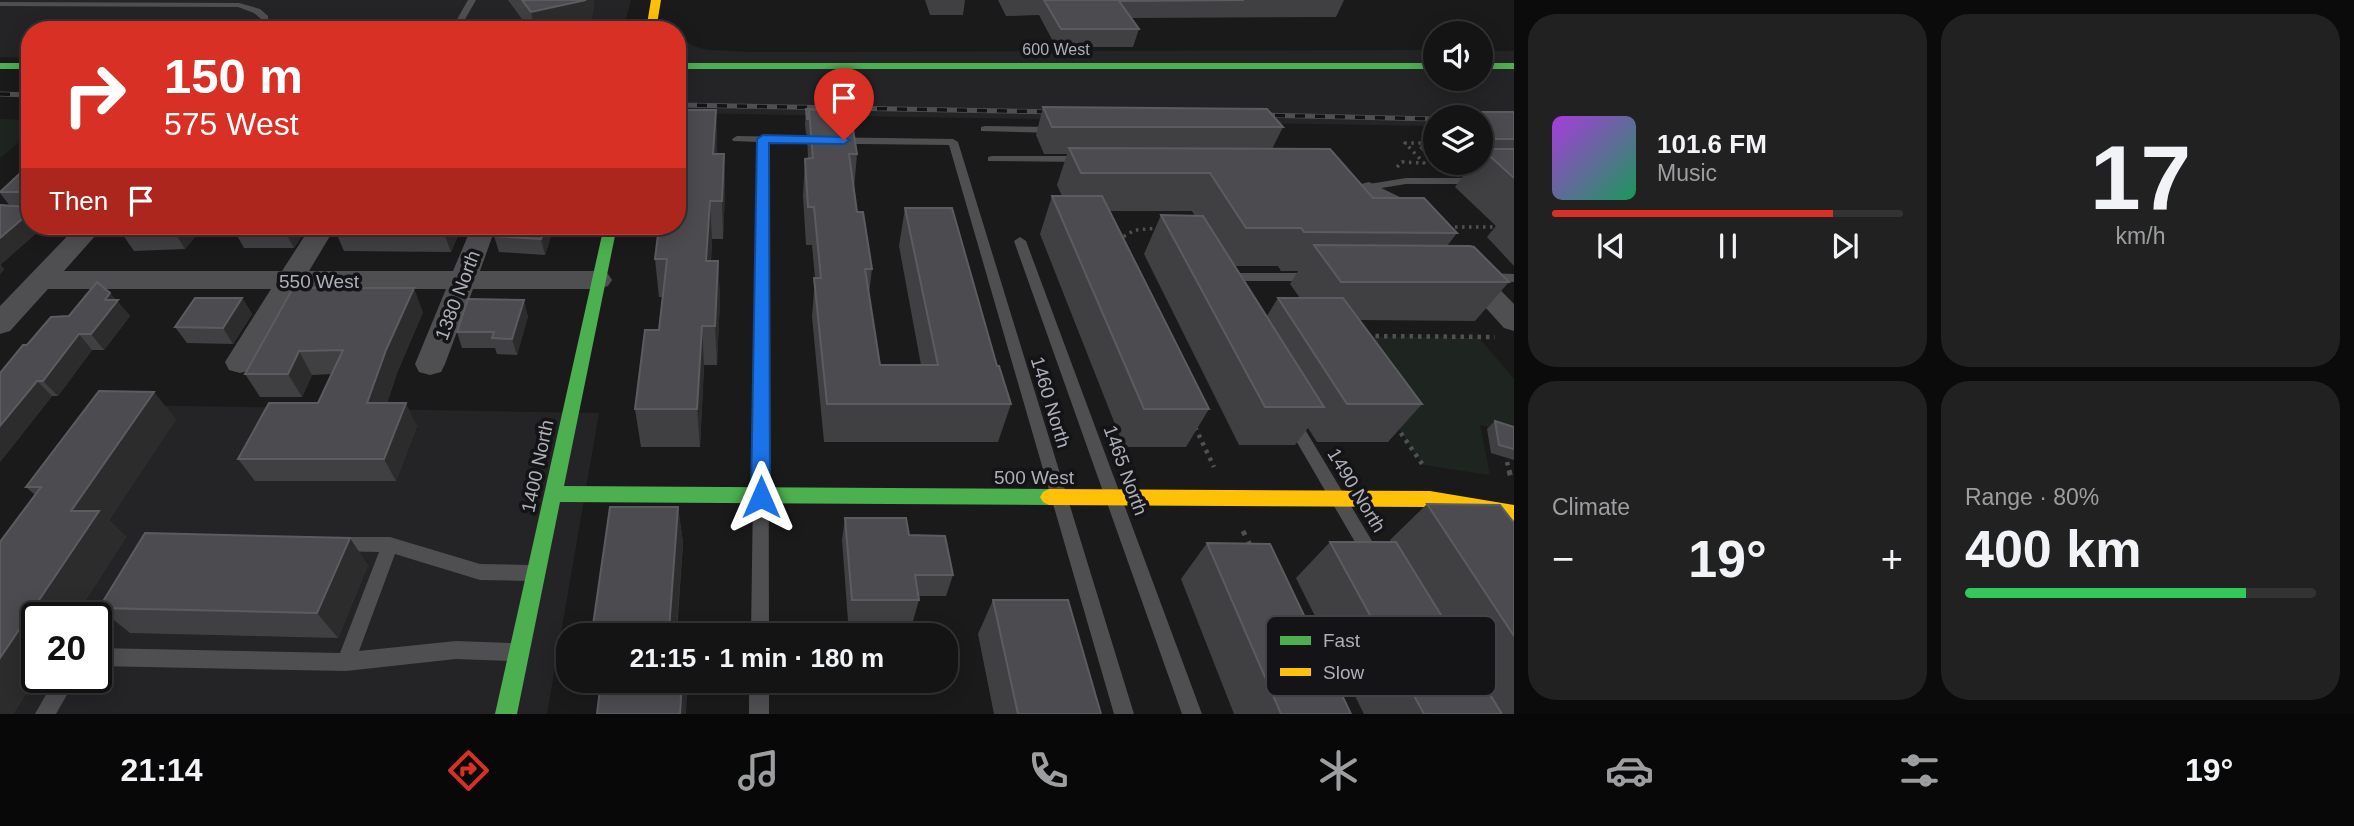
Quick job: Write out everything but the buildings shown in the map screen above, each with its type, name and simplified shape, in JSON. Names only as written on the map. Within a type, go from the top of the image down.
[{"type":"street","points":[[652,21],[656,0]]},
{"type":"street","points":[[0,66],[21,66]]},
{"type":"street","name":"600 West","points":[[686,66],[1423,66]]},
{"type":"street","points":[[1493,66],[1514,66]]},
{"type":"street","points":[[1357,185],[1401,207],[1439,232]]},
{"type":"street","points":[[0,324],[83,235]]},
{"type":"street","points":[[240,362],[317,235]]},
{"type":"street","name":"1380 North","points":[[430,364],[480,235]]},
{"type":"street","name":"1400 North","points":[[506,714],[608,235]]},
{"type":"street","points":[[1462,270],[1507,329]]},
{"type":"street","name":"550 West","points":[[41,281],[598,280]]},
{"type":"street","name":"500 West","points":[[553,495],[1430,499],[1514,513]]},
{"type":"lane","points":[[460,21],[472,0]]},
{"type":"lane","points":[[0,4],[239,5],[257,10],[265,21]]},
{"type":"lane","points":[[985,129],[1067,130]]},
{"type":"lane","points":[[737,139],[763,139],[760,623]]},
{"type":"lane","name":"1460 North","points":[[763,139],[953,142],[1124,714]]},
{"type":"lane","points":[[992,159],[1100,159]]},
{"type":"lane","points":[[1357,185],[1406,181],[1514,181]]},
{"type":"lane","name":"1465 North","points":[[1020,241],[1192,714]]},
{"type":"lane","points":[[1462,270],[1514,278]]},
{"type":"lane","points":[[1222,291],[1239,277],[1322,277]]},
{"type":"lane","name":"1490 North","points":[[1281,401],[1377,565]]},
{"type":"lane","points":[[324,543],[390,545],[480,572],[536,573]]},
{"type":"lane","points":[[346,662],[390,545]]},
{"type":"lane","points":[[112,604],[124,584]]},
{"type":"lane","points":[[112,657],[346,662],[456,650],[519,652]]},
{"type":"lane","points":[[45,714],[57,693]]},
{"type":"lane","points":[[759,693],[759,714]]},
{"type":"path","points":[[1423,143],[1405,143],[1423,162]]},
{"type":"path","points":[[1392,171],[1402,162],[1423,163]]},
{"type":"path","points":[[1439,232],[1502,227]]},
{"type":"path","points":[[1362,336],[1507,329]]},
{"type":"path","points":[[1395,425],[1425,469]]},
{"type":"path","points":[[1507,462],[1513,486]]},
{"type":"path","points":[[1243,531],[1255,555]]},
{"type":"shaded area","points":[[0,0],[631,0],[625,21],[21,21],[21,58],[0,57]]},
{"type":"shaded area","points":[[686,41],[693,46],[708,50],[753,52],[1423,50],[1423,91],[1493,91],[1493,51],[1514,51],[1514,127],[1493,121],[1493,105],[1423,105],[1423,126],[686,113]]},
{"type":"shaded area","points":[[0,119],[21,120],[21,140],[0,158]]},
{"type":"shaded area","points":[[1337,336],[1479,338],[1514,379],[1514,434],[1480,425],[1490,475],[1423,465]]},
{"type":"shaded area","points":[[130,405],[599,413],[563,623],[556,623],[556,662],[547,714],[0,714],[0,586]]},
{"type":"railway","points":[[0,94],[21,95]]},
{"type":"railway","points":[[686,105],[1062,112]]},
{"type":"railway","points":[[1255,115],[1423,119]]},
{"type":"traffic: fast","points":[[0,66],[21,66]]},
{"type":"traffic: fast","points":[[686,66],[1423,66]]},
{"type":"traffic: fast","points":[[1493,66],[1514,66]]},
{"type":"traffic: fast","points":[[506,714],[608,235]]},
{"type":"traffic: fast","points":[[553,494],[1049,497]]},
{"type":"traffic: slow","points":[[652,21],[656,0]]},
{"type":"traffic: slow","points":[[1049,497],[1430,499],[1514,513]]},
{"type":"route","points":[[761,497],[763,139],[844,140]]}]
